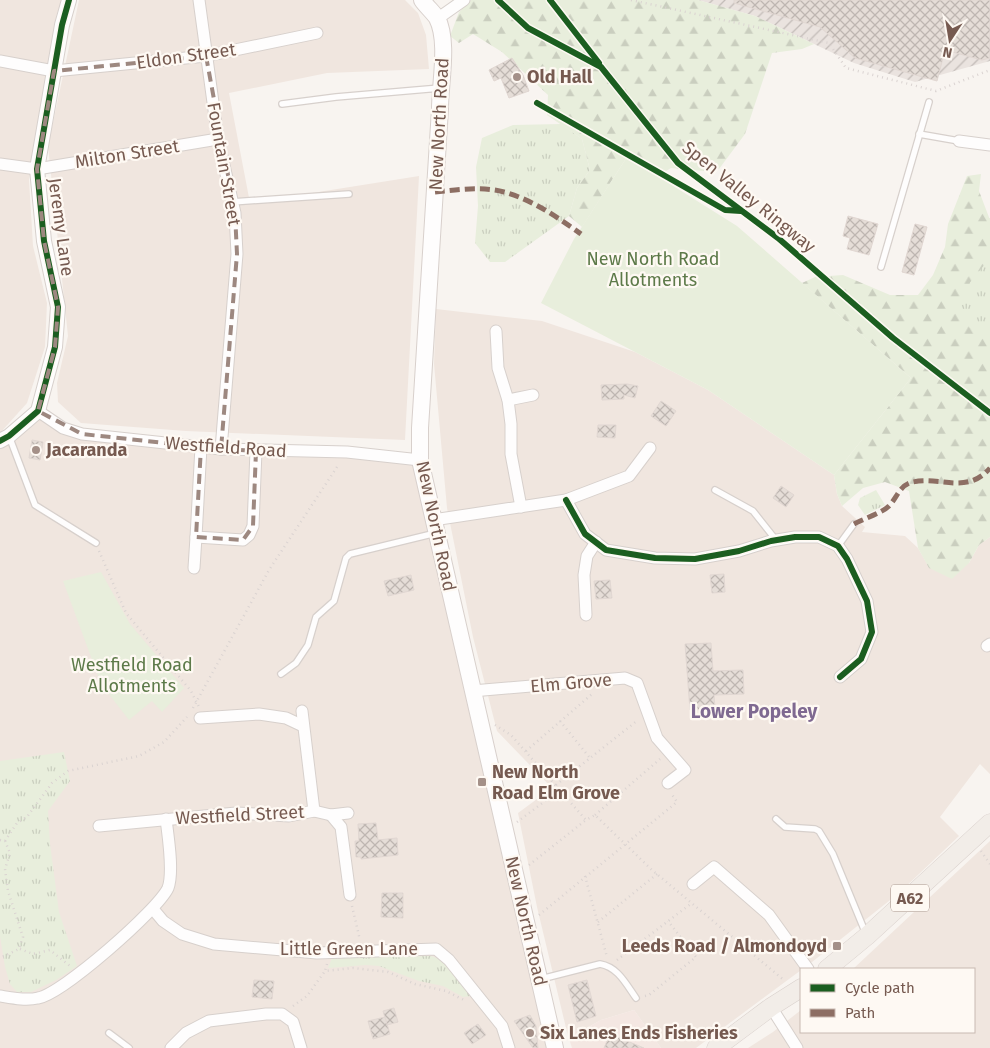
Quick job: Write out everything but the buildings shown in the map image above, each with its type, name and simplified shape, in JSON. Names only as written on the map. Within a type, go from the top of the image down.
[{"type":"main road","name":"New North Road","points":[[422,0],[437,19],[442,41],[443,64],[420,428],[420,460],[555,1048]]},
{"type":"main road","name":"A62","points":[[828,968],[867,936],[990,823]]},
{"type":"main road","points":[[716,1048],[771,1007],[799,989]]},
{"type":"street","name":"Jeremy Lane","points":[[38,411],[55,347],[58,307],[44,241],[37,168],[62,25],[69,0]]},
{"type":"street","name":"Fountain Street","points":[[198,0],[218,139],[235,213],[237,254],[221,449]]},
{"type":"street","points":[[437,19],[463,1]]},
{"type":"street","name":"Eldon Street","points":[[0,61],[54,71],[206,56],[317,33]]},
{"type":"street","name":"Milton Street","points":[[0,164],[37,168],[218,139]]},
{"type":"street","points":[[959,141],[990,145]]},
{"type":"street","points":[[496,331],[498,368],[508,400],[511,424],[511,454],[521,507]]},
{"type":"street","points":[[508,400],[533,395]]},
{"type":"street","points":[[4,439],[38,411]]},
{"type":"street","name":"Westfield Road","points":[[38,411],[63,428],[82,434],[221,449],[347,452],[420,460]]},
{"type":"street","points":[[194,568],[201,447]]},
{"type":"street","points":[[434,526],[521,507],[566,500],[629,476],[650,448]]},
{"type":"street","points":[[196,537],[243,540],[249,536],[253,526],[256,451]]},
{"type":"street","points":[[566,500],[585,534],[606,550],[655,558],[695,559],[795,537],[819,537],[838,546],[847,559],[867,601],[872,632],[861,659],[840,677]]},
{"type":"street","points":[[586,615],[584,575],[587,556],[596,542]]},
{"type":"street","name":"Elm Grove","points":[[472,691],[625,678],[637,682],[657,738],[685,770],[668,783]]},
{"type":"street","name":"Westfield Street","points":[[302,711],[314,811]]},
{"type":"street","points":[[194,714],[259,714],[286,718],[304,726]]},
{"type":"street","name":"Westfield Street","points":[[100,826],[236,813],[289,816],[314,811],[331,815],[348,813]]},
{"type":"street","points":[[331,815],[341,827],[350,895]]},
{"type":"street","name":"Westfield Street","points":[[153,909],[168,887],[170,867],[166,819]]},
{"type":"street","points":[[693,884],[714,867],[769,915],[807,968]]},
{"type":"street","points":[[0,996],[17,999],[39,998],[64,986],[153,909]]},
{"type":"street","name":"Little Green Lane","points":[[153,909],[163,921],[182,934],[214,944],[317,953],[436,949],[449,960],[482,999],[502,1026],[510,1048]]},
{"type":"street","points":[[771,1007],[798,1048]]},
{"type":"street","points":[[171,1048],[186,1033],[209,1020],[266,1014],[282,1014],[293,1022],[301,1048]]},
{"type":"lane","points":[[282,104],[336,97],[440,88]]},
{"type":"lane","points":[[881,267],[929,102]]},
{"type":"lane","points":[[919,134],[959,141]]},
{"type":"lane","points":[[232,202],[349,194]]},
{"type":"lane","points":[[4,439],[35,505],[96,543]]},
{"type":"lane","points":[[715,490],[753,511],[776,540]]},
{"type":"lane","points":[[838,546],[854,524]]},
{"type":"lane","points":[[281,674],[296,663],[308,645],[316,616],[334,600],[346,558],[350,554],[434,526]]},
{"type":"lane","points":[[776,819],[785,827],[815,829],[819,831],[833,854],[867,936]]},
{"type":"lane","points":[[539,979],[600,964],[609,965],[616,970],[636,998]]},
{"type":"lane","points":[[109,1033],[129,1048]]},
{"type":"path","points":[[631,0],[829,43],[846,68],[936,90],[990,70]]},
{"type":"path","points":[[5,841],[17,823],[27,817],[52,783],[68,771],[139,756],[164,742],[194,714],[196,702],[269,570],[347,452]]},
{"type":"path","points":[[96,543],[126,613],[191,691],[196,702]]},
{"type":"path","points":[[526,751],[608,680]]},
{"type":"path","points":[[556,785],[648,711]]},
{"type":"path","points":[[477,713],[511,735],[586,820]]},
{"type":"path","points":[[560,722],[590,758]]},
{"type":"path","points":[[515,876],[595,815],[669,752]]},
{"type":"path","points":[[505,831],[560,790]]},
{"type":"path","points":[[527,926],[585,876],[677,802]]},
{"type":"path","points":[[595,815],[657,874],[799,989]]},
{"type":"path","points":[[0,840],[5,841]]},
{"type":"path","points":[[5,841],[10,853],[5,869],[8,891],[23,937],[19,949]]},
{"type":"path","points":[[598,923],[657,874]]},
{"type":"path","points":[[585,876],[609,965],[692,903]]},
{"type":"path","points":[[350,895],[362,951]]},
{"type":"path","points":[[636,998],[649,996],[696,957],[668,921]]},
{"type":"path","points":[[0,958],[19,949],[33,954],[50,950],[67,963],[77,975]]},
{"type":"path","points":[[282,1014],[307,996],[325,971],[329,952]]},
{"type":"path","points":[[325,971],[353,968],[378,970],[388,972],[415,984],[446,991],[463,1001],[472,1002],[482,999]]},
{"type":"highlighted area","points":[[206,56],[235,213],[237,254],[221,449],[256,451],[253,526],[243,540],[196,537],[201,447],[82,434],[38,411],[55,347],[58,307],[44,241],[37,169],[54,71]]},
{"type":"shaded area","points":[[0,0],[62,0],[57,13],[29,180],[33,246],[47,303],[45,347],[27,403],[0,433]]},
{"type":"shaded area","points":[[79,0],[405,0],[418,13],[426,35],[429,69],[327,73],[229,93],[250,203],[419,176],[405,440],[186,431],[81,423],[58,402],[57,383],[68,336],[48,146]]},
{"type":"shaded area","points":[[698,0],[990,0],[990,61],[915,82],[854,63],[755,16]]},
{"type":"shaded area","points":[[436,309],[542,321],[635,352],[708,390],[834,475],[837,494],[842,506],[865,527],[862,532],[905,536],[918,548],[929,567],[969,563],[979,545],[990,537],[990,774],[980,764],[940,817],[959,836],[899,893],[812,962],[804,968],[800,968],[800,971],[696,1048],[661,1048],[634,1010],[601,1020],[585,1029],[567,1032],[537,907],[518,813],[552,788],[497,731],[473,637],[447,508],[434,364]]},
{"type":"shaded area","points":[[38,411],[82,434],[420,460],[555,1048],[0,1048],[0,441]]},
{"type":"shaded area","points":[[990,841],[990,1048],[748,1048],[773,1032],[800,1011],[800,1033],[975,1033],[975,968],[854,968]]},
{"type":"shaded area","points":[[634,1010],[661,1048],[572,1048],[567,1032],[585,1029],[601,1020]]},
{"type":"green space","points":[[471,0],[698,0],[755,16],[814,44],[802,49],[772,53],[745,134],[719,169],[704,171],[671,168],[658,176],[627,157],[582,227],[569,216],[577,188],[590,170],[582,139],[547,115],[548,95],[502,52],[473,34],[459,43],[450,36],[459,12]]},
{"type":"green space","points":[[561,124],[582,139],[590,170],[577,188],[569,216],[505,262],[490,262],[475,243],[478,206],[476,167],[482,138],[513,125]]},
{"type":"green space","name":"New North Road Allotments","points":[[627,157],[737,226],[911,378],[834,475],[708,390],[541,303],[574,239]]},
{"type":"green space","points":[[981,174],[979,191],[990,220],[990,258],[967,286],[957,306],[970,328],[990,333],[990,537],[979,545],[969,563],[952,579],[929,568],[918,548],[909,491],[885,482],[863,488],[842,506],[837,494],[834,475],[911,378],[802,283],[815,277],[843,275],[890,295],[918,295],[933,275],[945,247],[948,224],[967,176]]},
{"type":"green space","points":[[988,218],[990,218],[990,391],[918,335]]},
{"type":"green space","points":[[876,490],[885,505],[865,515],[858,505],[860,498]]},
{"type":"green space","name":"Westfield Road Allotments","points":[[101,572],[130,624],[184,688],[162,712],[152,701],[129,720],[101,684],[63,581]]},
{"type":"green space","points":[[64,752],[70,781],[48,811],[50,844],[59,912],[77,966],[56,980],[31,992],[17,992],[10,984],[0,936],[0,761]]},
{"type":"green space","points":[[431,956],[444,961],[473,996],[463,997],[443,986],[419,981],[379,966],[366,965],[328,968],[332,958]]},
{"type":"marked path","points":[[435,192],[478,189],[496,190],[515,195],[554,215],[581,234]]},
{"type":"marked path","points":[[854,524],[886,509],[902,488],[909,483],[923,481],[963,483],[972,481],[990,468]]},
{"type":"cycle path","points":[[0,441],[9,436],[38,411],[55,347],[58,307],[44,241],[37,169],[62,25],[69,0]]},
{"type":"cycle path","name":"Spen Valley Ringway","points":[[498,0],[528,28],[601,67],[678,163],[778,238],[893,338],[990,413]]},
{"type":"cycle path","points":[[550,0],[599,63]]},
{"type":"cycle path","name":"Spen Valley Ringway","points":[[537,103],[725,210],[741,211]]},
{"type":"cycle path","points":[[566,500],[585,534],[606,550],[655,558],[695,559],[739,551],[771,541],[795,537],[819,537],[838,546],[847,559],[867,601],[872,632],[861,659],[840,677]]},
{"type":"place","name":"Old Hall","points":[[517,77]]},
{"type":"place","name":"Jacaranda","points":[[36,450]]},
{"type":"place","name":"New North Road Elm Grove","points":[[482,782]]},
{"type":"place","name":"Leeds Road / Almondoyd","points":[[837,946]]},
{"type":"place","name":"Six Lanes Ends Fisheries","points":[[530,1033]]},
{"type":"district","name":"Lower Popeley","points":[[754,711]]}]
